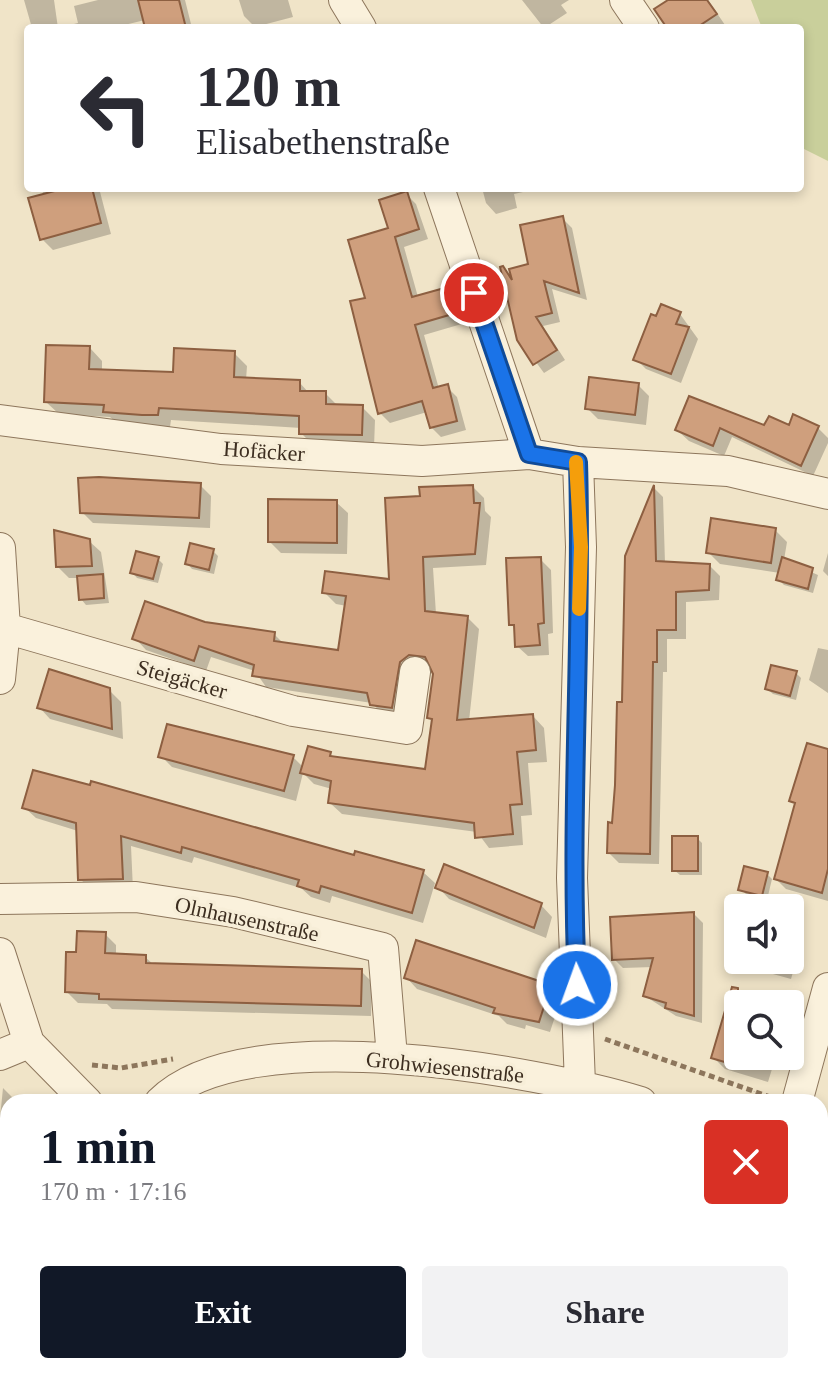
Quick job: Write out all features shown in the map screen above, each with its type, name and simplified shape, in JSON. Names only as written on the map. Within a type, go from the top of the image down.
[{"type":"street","points":[[344,0],[359,24]]},
{"type":"street","points":[[625,0],[641,24]]},
{"type":"street","points":[[440,192],[529,454]]},
{"type":"street","name":"Hofäcker","points":[[0,420],[221,449],[422,461],[529,454],[578,462],[728,471],[828,494]]},
{"type":"street","points":[[578,462],[581,547],[572,878],[580,1084]]},
{"type":"street","points":[[0,548],[5,628],[0,679]]},
{"type":"street","name":"Steigäcker","points":[[5,628],[293,711],[360,724],[407,729],[415,672]]},
{"type":"street","name":"Olnhausenstraße","points":[[0,899],[136,897],[233,912],[383,948],[392,1057]]},
{"type":"street","points":[[0,953],[38,1052],[79,1094]]},
{"type":"street","points":[[799,1094],[828,988]]},
{"type":"street","points":[[0,1055],[38,1052]]},
{"type":"street","name":"Grohwiesenstraße","points":[[171,1094],[198,1075],[254,1063],[392,1057],[580,1084],[614,1094]]},
{"type":"path","points":[[578,1030],[762,1094]]},
{"type":"path","points":[[38,1052],[121,1068],[181,1058],[198,1075]]},
{"type":"green space","points":[[751,0],[828,0],[828,161],[804,149],[804,24],[760,24]]},
{"type":"building","points":[[138,0],[179,0],[185,24],[144,24]]},
{"type":"building","points":[[668,0],[707,0],[717,14],[702,24],[664,24],[654,9]]},
{"type":"building","points":[[51,192],[93,192],[101,223],[40,240],[28,198]]},
{"type":"building","points":[[407,192],[419,229],[395,237],[412,297],[448,287],[456,313],[415,325],[433,388],[448,384],[457,421],[430,428],[422,401],[378,414],[350,301],[365,298],[348,240],[388,228],[379,200]]},
{"type":"building","points":[[563,216],[579,293],[544,281],[552,313],[536,317],[557,350],[533,365],[517,340],[500,267],[503,266],[512,280],[509,269],[528,264],[520,225]]},
{"type":"building","points":[[661,304],[681,312],[676,324],[689,327],[671,374],[633,360],[651,314],[656,316]]},
{"type":"building","points":[[46,345],[90,346],[89,369],[173,372],[174,348],[235,351],[234,377],[300,380],[300,391],[326,391],[326,404],[363,405],[362,435],[299,434],[299,416],[159,408],[158,415],[142,415],[103,412],[104,405],[44,402]]},
{"type":"building","points":[[589,377],[639,383],[635,415],[585,409]]},
{"type":"building","points":[[689,396],[764,425],[769,416],[789,425],[793,414],[819,426],[801,466],[720,428],[713,446],[675,430]]},
{"type":"building","points":[[78,478],[201,483],[199,518],[80,513]]},
{"type":"building","points":[[473,485],[474,503],[480,503],[475,554],[423,557],[425,611],[468,616],[457,720],[533,714],[536,750],[517,752],[522,804],[510,805],[513,834],[475,838],[474,823],[328,803],[331,781],[300,773],[308,746],[331,752],[330,756],[425,769],[432,719],[427,718],[433,674],[425,657],[409,655],[400,662],[392,708],[370,705],[367,693],[252,676],[254,665],[199,646],[194,661],[132,639],[145,601],[205,622],[275,632],[274,641],[338,650],[346,596],[322,593],[325,571],[389,579],[385,498],[420,496],[419,487]]},
{"type":"building","points":[[654,485],[656,561],[710,564],[709,590],[676,592],[676,630],[657,630],[657,662],[653,662],[650,854],[607,853],[608,822],[612,823],[615,785],[617,702],[622,702],[625,556]]},
{"type":"building","points":[[268,499],[337,500],[337,543],[268,542]]},
{"type":"building","points":[[711,518],[776,528],[771,563],[706,553]]},
{"type":"building","points":[[54,530],[90,539],[92,566],[56,567]]},
{"type":"building","points":[[190,543],[214,549],[209,570],[185,564]]},
{"type":"building","points":[[136,551],[159,557],[153,579],[130,573]]},
{"type":"building","points":[[541,557],[544,623],[538,624],[540,645],[515,647],[514,625],[509,625],[506,558]]},
{"type":"building","points":[[782,557],[813,568],[808,589],[776,580]]},
{"type":"building","points":[[103,574],[104,598],[79,600],[77,576]]},
{"type":"building","points":[[771,665],[797,671],[790,696],[765,689]]},
{"type":"building","points":[[49,669],[110,688],[112,729],[37,708]]},
{"type":"building","points":[[167,724],[294,755],[284,791],[158,757]]},
{"type":"building","points":[[807,743],[828,749],[828,869],[822,893],[774,879],[795,803],[789,801]]},
{"type":"building","points":[[33,770],[90,785],[91,781],[354,855],[355,851],[424,870],[412,913],[321,886],[319,893],[297,886],[299,880],[182,847],[181,853],[121,836],[123,879],[78,880],[76,823],[22,808]]},
{"type":"building","points":[[672,836],[698,836],[698,871],[672,871]]},
{"type":"building","points":[[444,864],[542,903],[534,928],[435,888]]},
{"type":"building","points":[[744,866],[768,872],[762,894],[738,890]]},
{"type":"building","points":[[694,912],[694,1016],[665,1008],[666,1003],[643,996],[653,958],[612,960],[610,917]]},
{"type":"building","points":[[77,931],[106,932],[105,953],[146,955],[146,963],[362,969],[361,1006],[99,999],[99,994],[65,992],[66,952],[76,952]]},
{"type":"building","points":[[416,940],[551,985],[539,1022],[493,1013],[495,1008],[404,978]]},
{"type":"building","points":[[724,1014],[724,1062],[711,1058]]},
{"type":"slow traffic","points":[[576,462],[581,547],[579,609]]},
{"type":"route","points":[[474,293],[529,454],[578,462],[581,547],[572,878],[577,985]]}]
